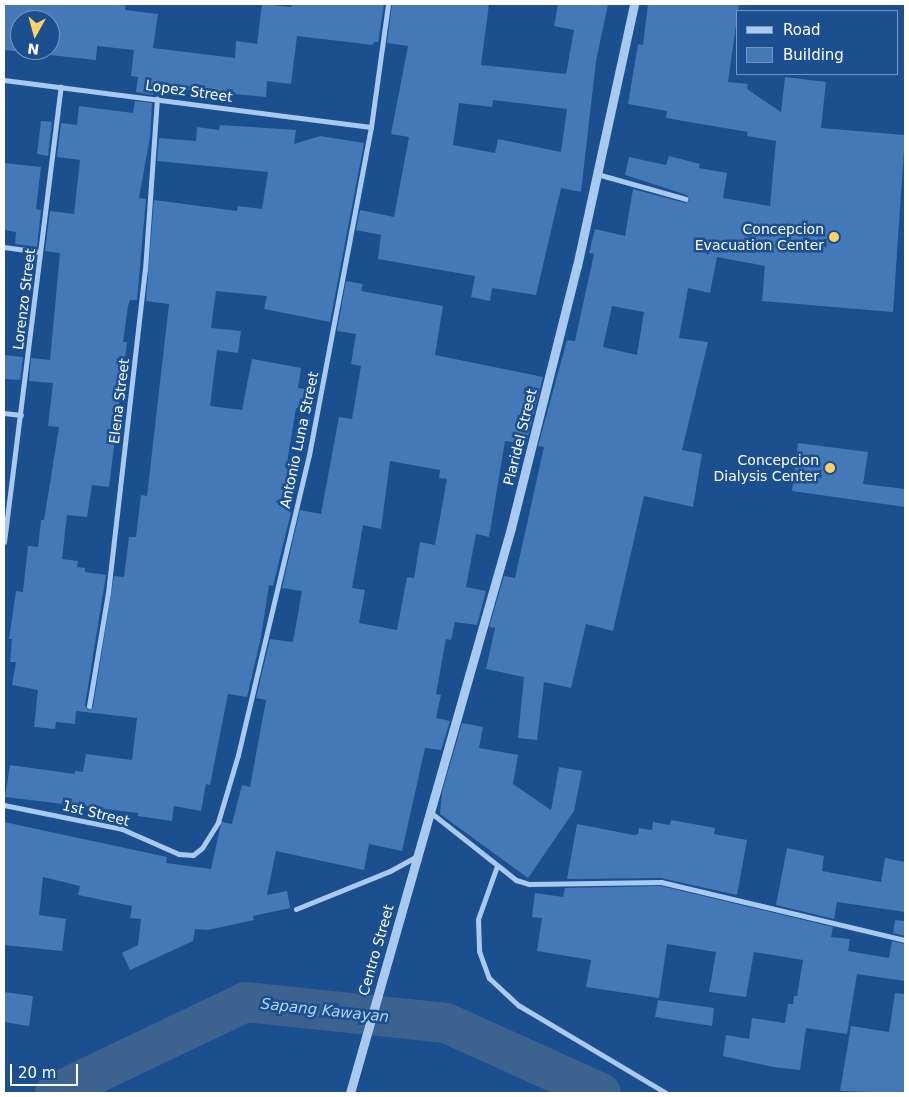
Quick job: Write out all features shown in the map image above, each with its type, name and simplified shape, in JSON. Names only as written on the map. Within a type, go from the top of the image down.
[{"type":"street","name":"Antonio Luna Street","points":[[179,854],[192,855],[202,848],[218,822],[238,755],[309,455],[371,128],[388,4]]},
{"type":"street","name":"Plaridel Street","points":[[412,872],[511,528],[597,174],[634,4]]},
{"type":"street","name":"Lopez Street","points":[[4,80],[158,98],[371,128]]},
{"type":"street","name":"Lorenzo Street","points":[[4,542],[61,87]]},
{"type":"street","name":"Elena Street","points":[[89,706],[108,593],[146,270],[158,98]]},
{"type":"street","points":[[597,174],[686,199]]},
{"type":"street","points":[[4,247],[40,252]]},
{"type":"street","points":[[4,413],[21,415]]},
{"type":"street","name":"1st Street","points":[[4,805],[122,829],[179,854]]},
{"type":"street","points":[[429,811],[516,880],[530,884],[661,882],[905,940]]},
{"type":"street","points":[[296,909],[390,871],[415,857]]},
{"type":"street","points":[[498,866],[478,919],[480,951],[488,978],[518,1005],[666,1093]]},
{"type":"street","name":"Centro Street","points":[[350,1093],[412,872]]},
{"type":"building","points":[[4,4],[126,4],[125,10],[158,14],[153,48],[235,58],[236,41],[257,44],[262,4],[291,7],[292,4],[384,4],[378,42],[374,42],[373,45],[297,36],[291,84],[267,81],[266,97],[154,87],[153,95],[136,92],[138,77],[131,76],[134,50],[97,46],[96,60],[60,56],[60,10],[10,10],[10,51],[4,50]]},
{"type":"building","points":[[392,4],[489,4],[481,65],[566,74],[574,30],[554,26],[558,4],[608,4],[596,61],[581,192],[561,188],[536,295],[492,288],[490,301],[471,297],[475,276],[378,259],[381,235],[356,230],[360,210],[394,217],[409,137],[391,134],[408,46],[387,43]],"holes":[[[493,100],[567,109],[561,152],[498,139],[495,153],[453,145],[459,103],[492,107]]]},
{"type":"building","points":[[648,4],[739,4],[738,10],[736,10],[736,25],[728,82],[748,84],[747,89],[781,112],[785,77],[826,82],[821,128],[905,135],[893,312],[762,301],[765,266],[717,257],[710,293],[688,288],[679,338],[708,342],[682,450],[702,454],[693,507],[644,496],[613,631],[586,624],[571,688],[544,682],[537,740],[518,738],[524,677],[486,669],[495,628],[489,627],[504,576],[515,578],[544,447],[538,446],[567,340],[575,341],[594,254],[589,253],[595,229],[625,236],[633,189],[685,203],[690,200],[687,195],[625,175],[629,157],[666,165],[669,156],[700,164],[699,168],[727,173],[723,198],[770,206],[776,141],[747,136],[748,132],[666,118],[667,111],[628,104],[638,44],[643,45]],"holes":[[[612,306],[644,312],[637,355],[603,347]]]},
{"type":"building","points":[[135,101],[152,103],[150,137],[139,198],[146,199],[137,300],[130,300],[128,306],[123,342],[127,342],[109,487],[92,485],[87,517],[67,515],[62,559],[78,561],[77,567],[85,568],[85,572],[106,575],[85,705],[88,710],[93,707],[114,576],[124,577],[129,537],[136,537],[141,495],[147,496],[169,304],[146,301],[154,200],[237,211],[238,206],[262,209],[268,172],[157,161],[159,138],[196,141],[197,127],[219,130],[220,125],[296,130],[294,144],[320,136],[364,143],[330,322],[264,309],[267,296],[216,291],[211,328],[241,331],[238,353],[217,350],[210,406],[242,410],[252,359],[301,368],[298,388],[313,390],[309,411],[296,408],[286,469],[294,470],[288,508],[292,508],[273,586],[269,585],[261,637],[247,697],[228,694],[210,785],[206,784],[201,811],[174,806],[172,821],[138,816],[138,813],[5,797],[10,765],[75,774],[75,771],[83,772],[86,754],[132,760],[137,718],[76,711],[75,724],[56,722],[55,729],[34,727],[38,690],[12,685],[16,662],[10,662],[12,639],[9,639],[16,591],[23,592],[28,546],[38,547],[41,520],[44,520],[59,427],[48,426],[53,383],[29,381],[31,358],[50,360],[60,253],[45,251],[50,211],[74,214],[80,160],[57,157],[61,123],[77,125],[79,106],[133,113]]},
{"type":"building","points":[[41,121],[52,122],[48,156],[37,154]]},
{"type":"building","points":[[4,163],[41,167],[36,209],[41,210],[37,247],[15,244],[16,232],[4,230]]},
{"type":"building","points":[[346,281],[363,284],[361,291],[443,306],[435,355],[543,377],[526,444],[505,441],[489,537],[476,534],[466,587],[486,591],[477,625],[455,622],[451,640],[446,639],[436,694],[441,695],[436,718],[450,721],[441,750],[425,748],[402,851],[369,844],[364,870],[276,851],[267,895],[287,891],[290,908],[253,916],[254,920],[208,930],[195,929],[193,941],[130,970],[122,953],[138,945],[141,919],[130,918],[132,906],[78,895],[80,886],[43,877],[39,915],[66,919],[62,951],[4,945],[4,822],[167,857],[166,863],[211,869],[222,822],[232,824],[242,785],[250,787],[266,700],[256,698],[270,639],[293,642],[302,591],[282,588],[300,510],[321,514],[339,417],[352,419],[361,366],[351,364],[356,334],[337,331]],"holes":[[[390,461],[440,470],[439,478],[447,479],[435,545],[420,542],[414,578],[407,577],[397,630],[359,623],[365,590],[352,588],[363,525],[381,529]]]},
{"type":"building","points":[[4,355],[23,357],[20,380],[4,379]]},
{"type":"building","name":"Concepcion Dialysis Center","points":[[798,443],[868,452],[863,484],[905,489],[905,507],[792,491]]},
{"type":"building","points":[[462,723],[483,727],[479,748],[518,755],[513,784],[551,810],[559,767],[582,771],[574,811],[528,878],[440,814],[442,792]]},
{"type":"building","points":[[671,820],[715,828],[714,834],[747,840],[737,895],[661,878],[567,879],[577,824],[634,835],[638,834],[639,828],[652,830],[653,822],[670,825]]},
{"type":"building","points":[[787,848],[824,856],[822,871],[881,882],[885,858],[905,862],[905,912],[837,902],[834,919],[776,905]]},
{"type":"building","points":[[661,886],[833,927],[831,937],[850,939],[848,951],[889,958],[892,941],[905,944],[905,981],[857,974],[847,1034],[806,1028],[800,1070],[773,1067],[723,1056],[726,1035],[749,1039],[752,1018],[785,1023],[788,1004],[793,1004],[794,996],[797,996],[803,960],[754,952],[746,997],[709,992],[716,952],[667,944],[659,998],[586,987],[591,960],[537,951],[542,918],[532,917],[535,893],[563,897],[565,888]]},
{"type":"building","points":[[895,920],[905,921],[905,936],[893,933]]},
{"type":"building","points":[[4,992],[33,996],[29,1026],[4,1022]]},
{"type":"building","points":[[895,993],[905,994],[905,1093],[840,1091],[851,1026],[889,1032]]},
{"type":"building","points":[[658,1000],[714,1008],[712,1026],[655,1017]]},
{"type":"waterway","name":"Sapang Kawayan","points":[[55,1093],[246,1002],[446,1023],[601,1093]]},
{"type":"place","name":"Concepcion Evacuation Center","points":[[834,237]]},
{"type":"place","name":"Concepcion Dialysis Center","points":[[830,468]]}]
